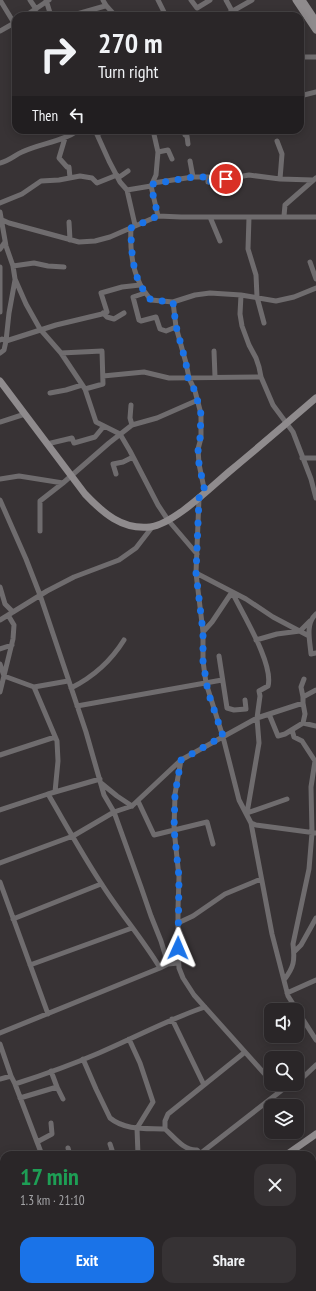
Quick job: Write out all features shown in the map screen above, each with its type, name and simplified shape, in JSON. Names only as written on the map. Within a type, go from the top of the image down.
[{"type":"street","points":[[0,0],[12,18]]},
{"type":"street","points":[[30,0],[36,9]]},
{"type":"street","points":[[31,12],[47,0],[50,12]]},
{"type":"street","points":[[103,0],[105,6],[112,12]]},
{"type":"street","points":[[158,0],[164,12]]},
{"type":"street","points":[[191,0],[197,8],[210,0]]},
{"type":"street","points":[[226,0],[228,12]]},
{"type":"street","points":[[231,12],[252,0]]},
{"type":"street","points":[[296,0],[316,30]]},
{"type":"street","points":[[302,0],[316,21]]},
{"type":"street","points":[[84,12],[105,6]]},
{"type":"street","points":[[0,31],[12,24]]},
{"type":"street","points":[[304,57],[316,57]]},
{"type":"street","points":[[304,95],[316,92]]},
{"type":"street","points":[[0,164],[22,152],[65,138],[72,134]]},
{"type":"street","points":[[97,134],[118,176],[127,190],[133,226],[133,259],[140,285],[151,300],[173,302],[195,295],[210,294],[241,295],[276,301],[294,297],[316,288]]},
{"type":"street","points":[[156,134],[158,152],[156,175],[152,185],[158,216]]},
{"type":"street","points":[[185,134],[187,136],[188,144]]},
{"type":"street","points":[[65,138],[59,158],[67,167],[69,167],[70,178]]},
{"type":"street","points":[[277,141],[282,154],[280,179]]},
{"type":"street","points":[[158,152],[168,150],[172,159]]},
{"type":"street","points":[[190,161],[193,177]]},
{"type":"street","points":[[0,203],[22,194],[41,181],[59,180],[80,176],[92,178],[97,183],[128,171]]},
{"type":"street","points":[[127,190],[193,177],[208,177],[208,182],[249,175],[280,179],[314,179]]},
{"type":"street","points":[[284,216],[285,205],[314,179]]},
{"type":"street","points":[[0,212],[3,240],[13,266],[15,279],[26,304],[40,329],[61,353],[84,387],[96,422],[120,434],[158,505],[168,520],[197,554]]},
{"type":"street","points":[[1,220],[79,242],[95,241],[110,237],[158,216],[181,218],[316,216]]},
{"type":"street","points":[[210,217],[220,241]]},
{"type":"street","points":[[249,217],[248,249],[256,275],[257,297],[264,322]]},
{"type":"street","points":[[69,222],[70,240]]},
{"type":"street","points":[[0,249],[3,240]]},
{"type":"street","points":[[310,262],[316,279]]},
{"type":"street","points":[[13,266],[34,263],[64,267]]},
{"type":"street","points":[[0,267],[0,312]]},
{"type":"street","points":[[0,353],[4,350],[2,339],[9,313],[15,279]]},
{"type":"street","points":[[2,339],[107,312],[101,293],[122,287],[140,285]]},
{"type":"street","points":[[145,293],[133,297],[139,320],[141,321],[156,317],[160,329],[166,331],[176,326]]},
{"type":"street","points":[[241,295],[240,314],[242,326],[249,345],[256,358],[261,377],[273,405],[292,432],[316,498]]},
{"type":"street","points":[[173,302],[176,326],[186,363],[188,378],[195,391],[201,414],[198,449],[199,464],[205,492]]},
{"type":"street","points":[[104,313],[107,317],[114,319],[124,313]]},
{"type":"street","points":[[50,393],[103,384],[102,351],[61,353]]},
{"type":"street","points":[[214,351],[215,377]]},
{"type":"street","points":[[103,376],[144,372],[169,378],[261,377]]},
{"type":"street","points":[[0,381],[85,494],[101,511],[115,521],[133,526],[153,526],[168,520],[199,498],[316,398]]},
{"type":"street","points":[[40,532],[40,501],[72,476],[120,434],[132,425],[157,418],[198,400]]},
{"type":"street","points":[[131,406],[130,418],[132,425]]},
{"type":"street","points":[[0,422],[25,414]]},
{"type":"street","points":[[47,444],[72,438],[74,443],[95,437],[104,426]]},
{"type":"street","points":[[116,474],[113,464],[123,462],[133,457]]},
{"type":"street","points":[[302,458],[316,458]]},
{"type":"street","points":[[0,479],[19,476],[63,483]]},
{"type":"street","points":[[199,498],[196,573],[203,632],[203,661],[206,684],[223,736],[239,800],[247,812],[251,822],[272,934],[287,993],[316,1040]]},
{"type":"street","points":[[0,500],[40,595],[86,732],[104,795],[114,812],[142,887],[150,916],[161,941],[168,964]]},
{"type":"street","points":[[0,620],[40,595],[74,577],[119,560],[136,548],[153,526]]},
{"type":"street","points":[[196,573],[246,599],[273,617],[309,636]]},
{"type":"street","points":[[0,588],[2,598],[11,614],[14,625],[12,645],[0,692]]},
{"type":"street","points":[[203,632],[212,622],[232,592]]},
{"type":"street","points":[[232,592],[256,640],[264,660],[269,680],[268,686],[259,691],[260,696],[257,718],[259,743],[247,812]]},
{"type":"street","points":[[256,640],[277,634],[300,631],[316,614]]},
{"type":"street","points":[[310,621],[309,636],[311,654],[316,653]]},
{"type":"street","points":[[71,688],[83,682],[98,671],[124,640]]},
{"type":"street","points":[[0,649],[12,645]]},
{"type":"street","points":[[219,656],[227,708],[234,710],[246,709],[245,700]]},
{"type":"street","points":[[0,664],[4,676]]},
{"type":"street","points":[[4,676],[34,687],[68,681]]},
{"type":"street","points":[[303,723],[305,714],[301,687],[304,679]]},
{"type":"street","points":[[77,706],[222,680]]},
{"type":"street","points":[[34,687],[57,741],[58,761],[55,792]]},
{"type":"street","points":[[303,697],[316,690]]},
{"type":"street","points":[[0,863],[73,836],[114,812],[132,806],[181,760],[257,718],[303,703]]},
{"type":"street","points":[[269,714],[278,736],[303,723],[316,726]]},
{"type":"street","points":[[284,980],[293,968],[293,944],[309,869],[314,833],[311,787],[315,761],[302,742],[294,737],[292,730]]},
{"type":"street","points":[[0,755],[55,737]]},
{"type":"street","points":[[181,760],[175,794],[174,830],[179,877],[178,962],[183,978],[194,995],[264,1073]]},
{"type":"street","points":[[0,810],[48,794],[100,781]]},
{"type":"street","points":[[100,781],[117,796],[132,806]]},
{"type":"street","points":[[48,794],[101,884],[132,928],[147,946],[160,968]]},
{"type":"street","points":[[247,812],[287,799]]},
{"type":"street","points":[[138,801],[154,835],[207,822],[213,844]]},
{"type":"street","points":[[251,822],[256,825],[314,833]]},
{"type":"street","points":[[178,923],[193,916],[225,894],[261,879]]},
{"type":"street","points":[[0,882],[48,1014]]},
{"type":"street","points":[[13,919],[101,884]]},
{"type":"street","points":[[294,952],[301,945],[316,918]]},
{"type":"street","points":[[30,966],[132,928]]},
{"type":"street","points":[[0,1033],[168,964],[178,962]]},
{"type":"street","points":[[287,993],[316,980]]},
{"type":"street","points":[[15,1084],[83,1059],[172,1019],[206,1007]]},
{"type":"street","points":[[172,1019],[204,1085]]},
{"type":"street","points":[[129,1039],[140,1063],[153,1102],[137,1128],[138,1151]]},
{"type":"street","points":[[0,1044],[40,1151]]},
{"type":"street","points":[[165,1129],[166,1116],[245,1052]]},
{"type":"street","points":[[83,1059],[110,1118],[117,1123],[137,1128],[165,1129],[185,1148],[191,1151],[198,1151]]},
{"type":"street","points":[[304,1076],[316,1065]]},
{"type":"street","points":[[51,1071],[63,1099]]},
{"type":"street","points":[[0,1079],[11,1076]]},
{"type":"street","points":[[20,1098],[57,1087]]},
{"type":"street","points":[[206,1151],[281,1091]]},
{"type":"street","points":[[37,1142],[52,1134],[51,1123]]},
{"type":"street","points":[[292,1151],[315,1136]]},
{"type":"street","points":[[110,1144],[111,1151]]},
{"type":"route","points":[[178,948],[179,877],[174,829],[175,794],[181,760],[223,736],[206,683],[203,661],[203,632],[196,573],[199,498],[205,492],[199,464],[198,449],[201,414],[195,391],[188,378],[181,341],[176,326],[173,302],[151,300],[140,285],[132,252],[131,228],[158,216],[151,186],[153,184],[193,177],[208,177],[208,182],[226,179]]}]
